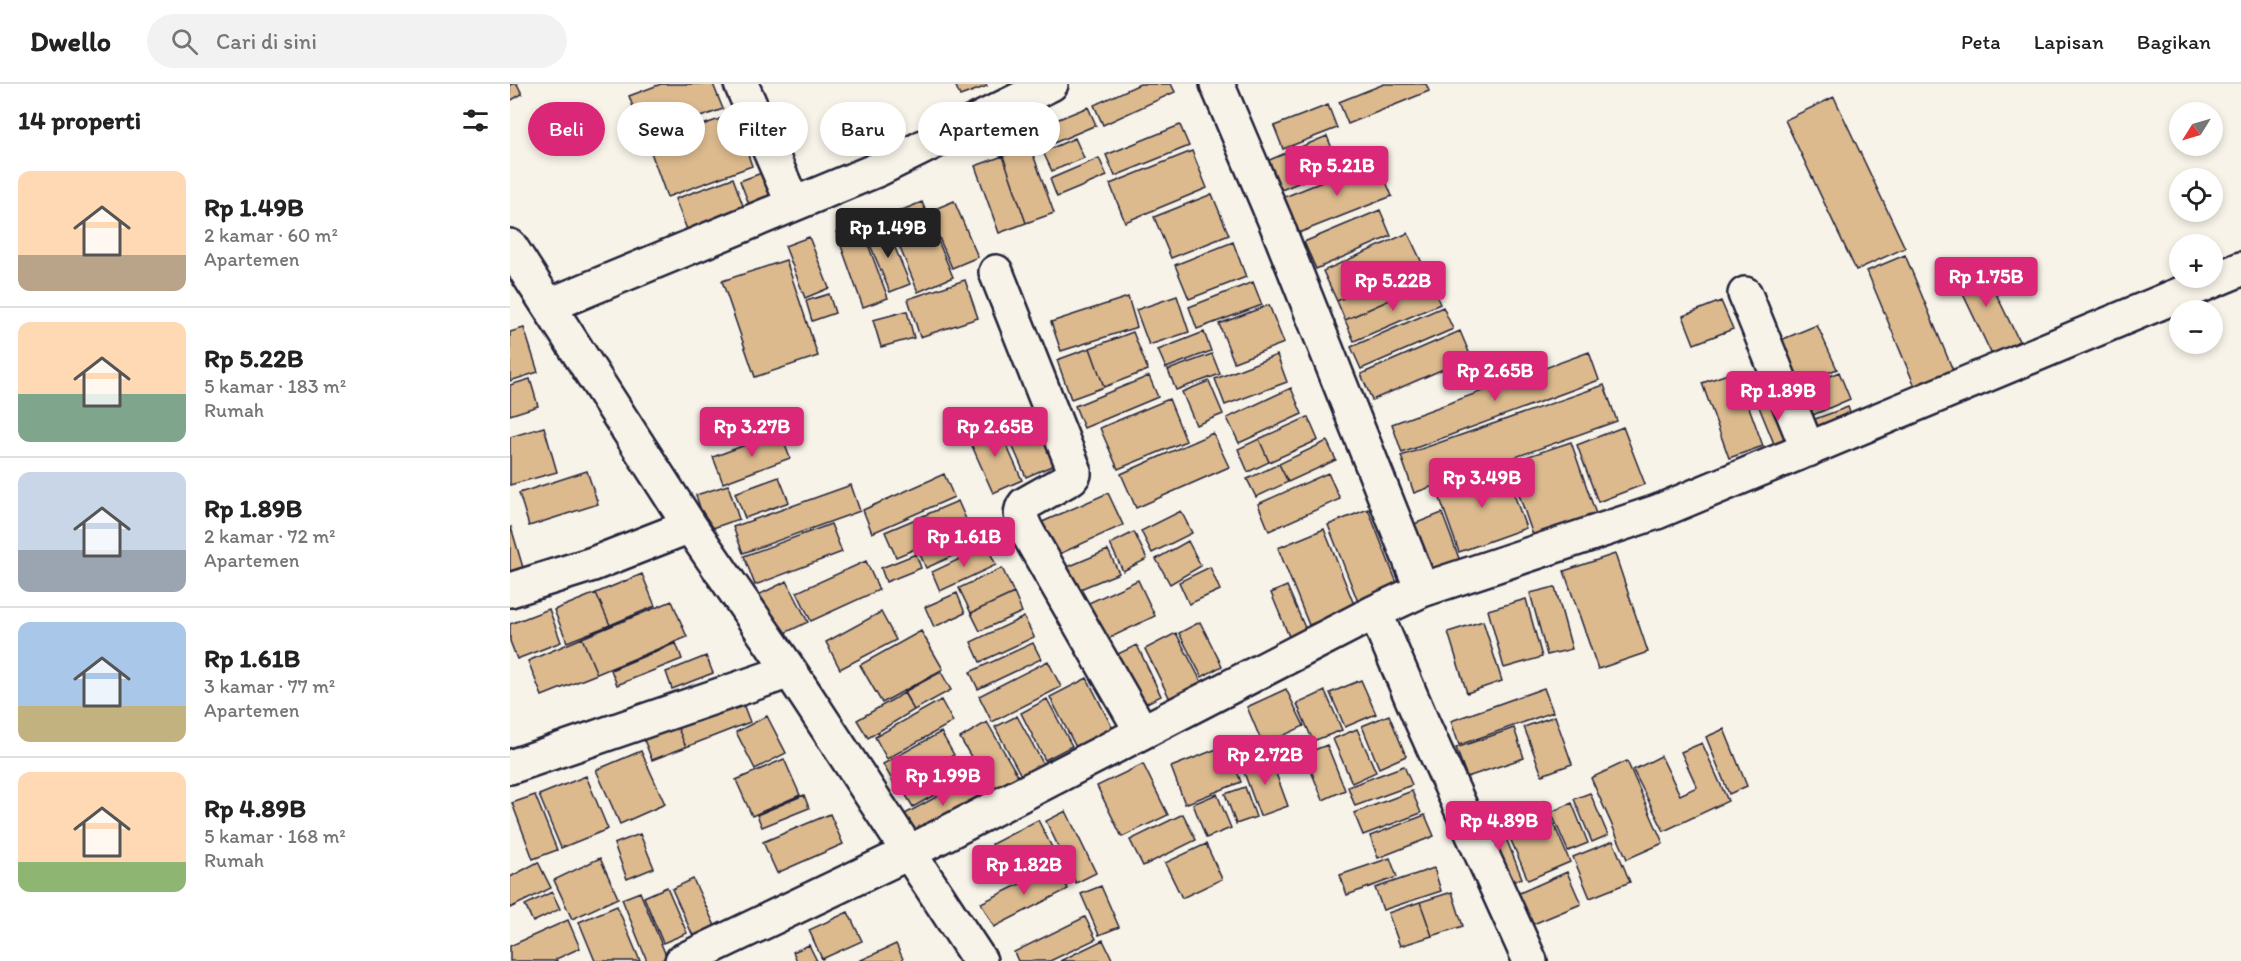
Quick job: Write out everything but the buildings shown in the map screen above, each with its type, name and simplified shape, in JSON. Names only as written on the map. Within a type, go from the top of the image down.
[{"type":"street","points":[[741,84],[793,204]]},
{"type":"street","points":[[550,305],[879,169],[1051,84]]},
{"type":"street","points":[[1217,84],[1276,223],[1422,590]]},
{"type":"street","points":[[510,246],[690,526],[790,671],[980,961]]},
{"type":"street","points":[[682,961],[787,909],[908,854],[1375,612],[1422,590],[1657,512],[2241,269]]},
{"type":"street","points":[[996,272],[1074,469],[1071,478],[1024,504],[1021,508],[1021,516],[1034,544],[1142,732]]},
{"type":"street","points":[[1745,294],[1808,450]]},
{"type":"street","points":[[510,590],[593,564],[690,526]]},
{"type":"street","points":[[1375,612],[1422,723],[1530,961]]},
{"type":"street","points":[[510,767],[790,671]]}]
